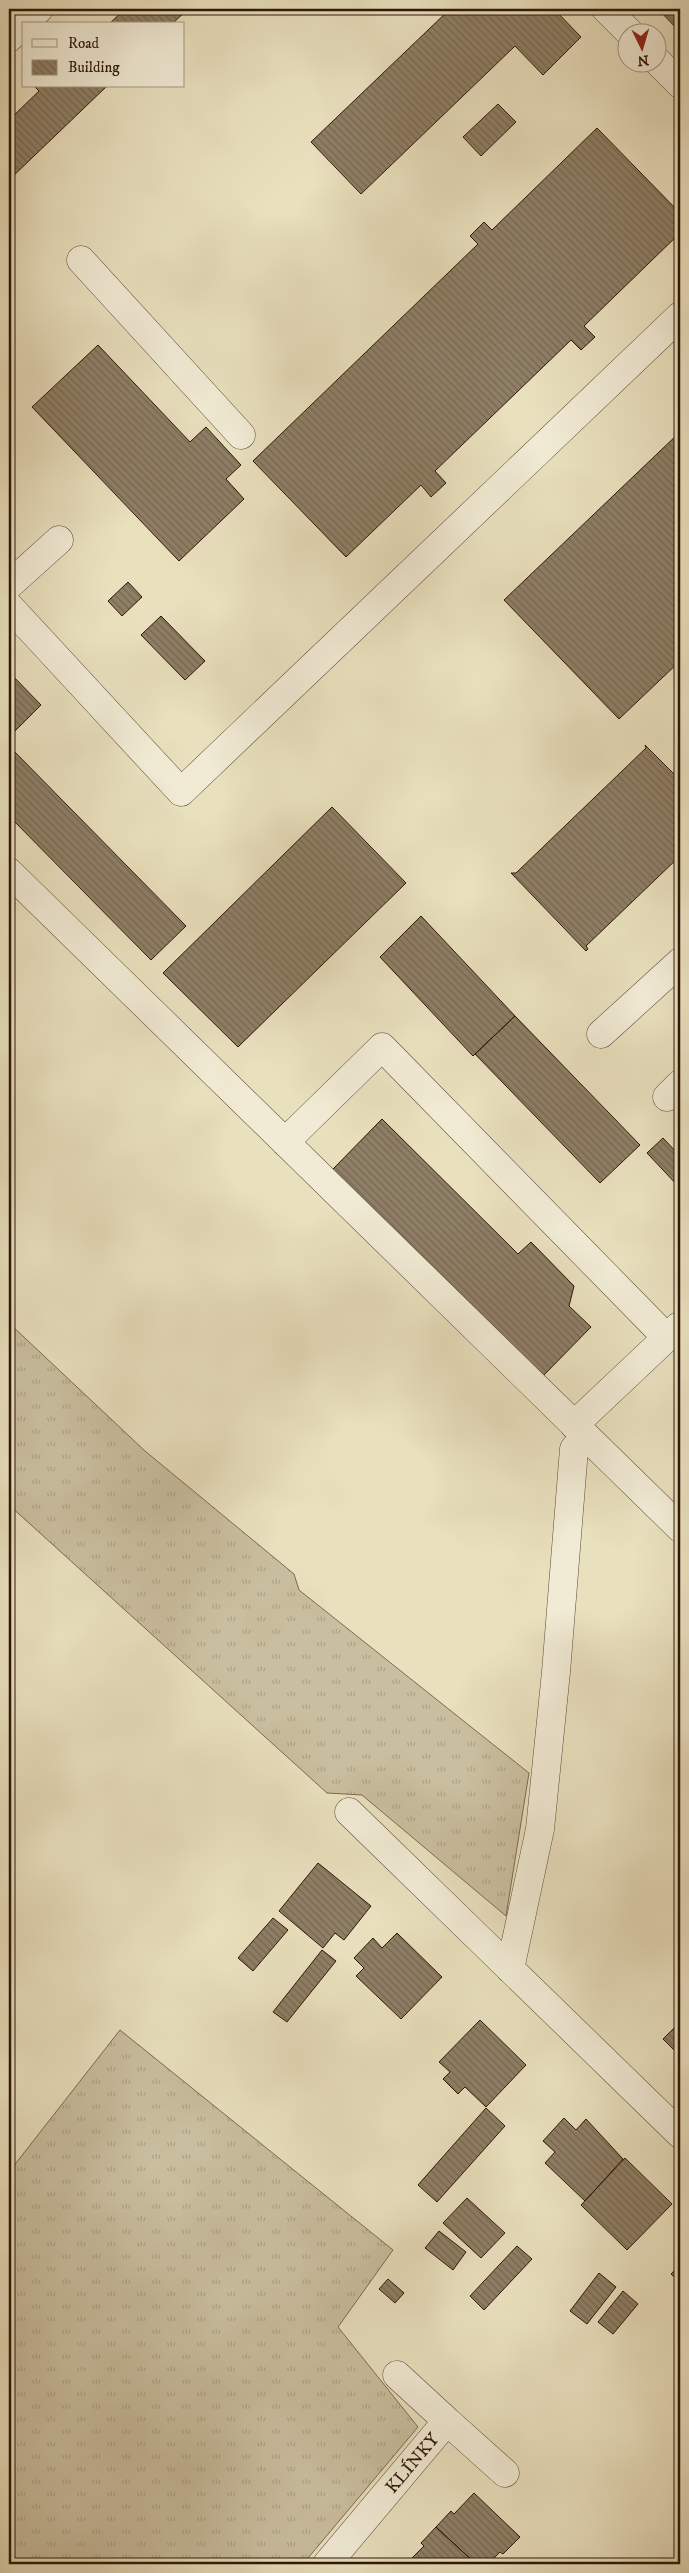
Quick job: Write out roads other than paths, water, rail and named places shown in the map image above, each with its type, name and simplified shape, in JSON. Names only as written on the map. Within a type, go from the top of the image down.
[{"type":"street","points":[[25,22],[38,9]]},
{"type":"street","points":[[606,9],[619,22]]},
{"type":"street","points":[[9,38],[22,25]]},
{"type":"street","points":[[666,70],[680,84]]},
{"type":"street","points":[[81,260],[241,435]]},
{"type":"street","points":[[9,606],[182,792],[680,316]]},
{"type":"street","points":[[9,585],[59,540]]},
{"type":"street","points":[[9,872],[680,1528]]},
{"type":"street","points":[[601,1034],[680,962]]},
{"type":"street","points":[[285,1142],[382,1047],[673,1331],[579,1430],[574,1449],[556,1672],[540,1829],[510,1969]]},
{"type":"street","points":[[349,1812],[680,2134]]},
{"type":"street","points":[[398,2375],[447,2421]]},
{"type":"street","name":"KLÍNKY","points":[[327,2564],[447,2421],[505,2473]]}]
